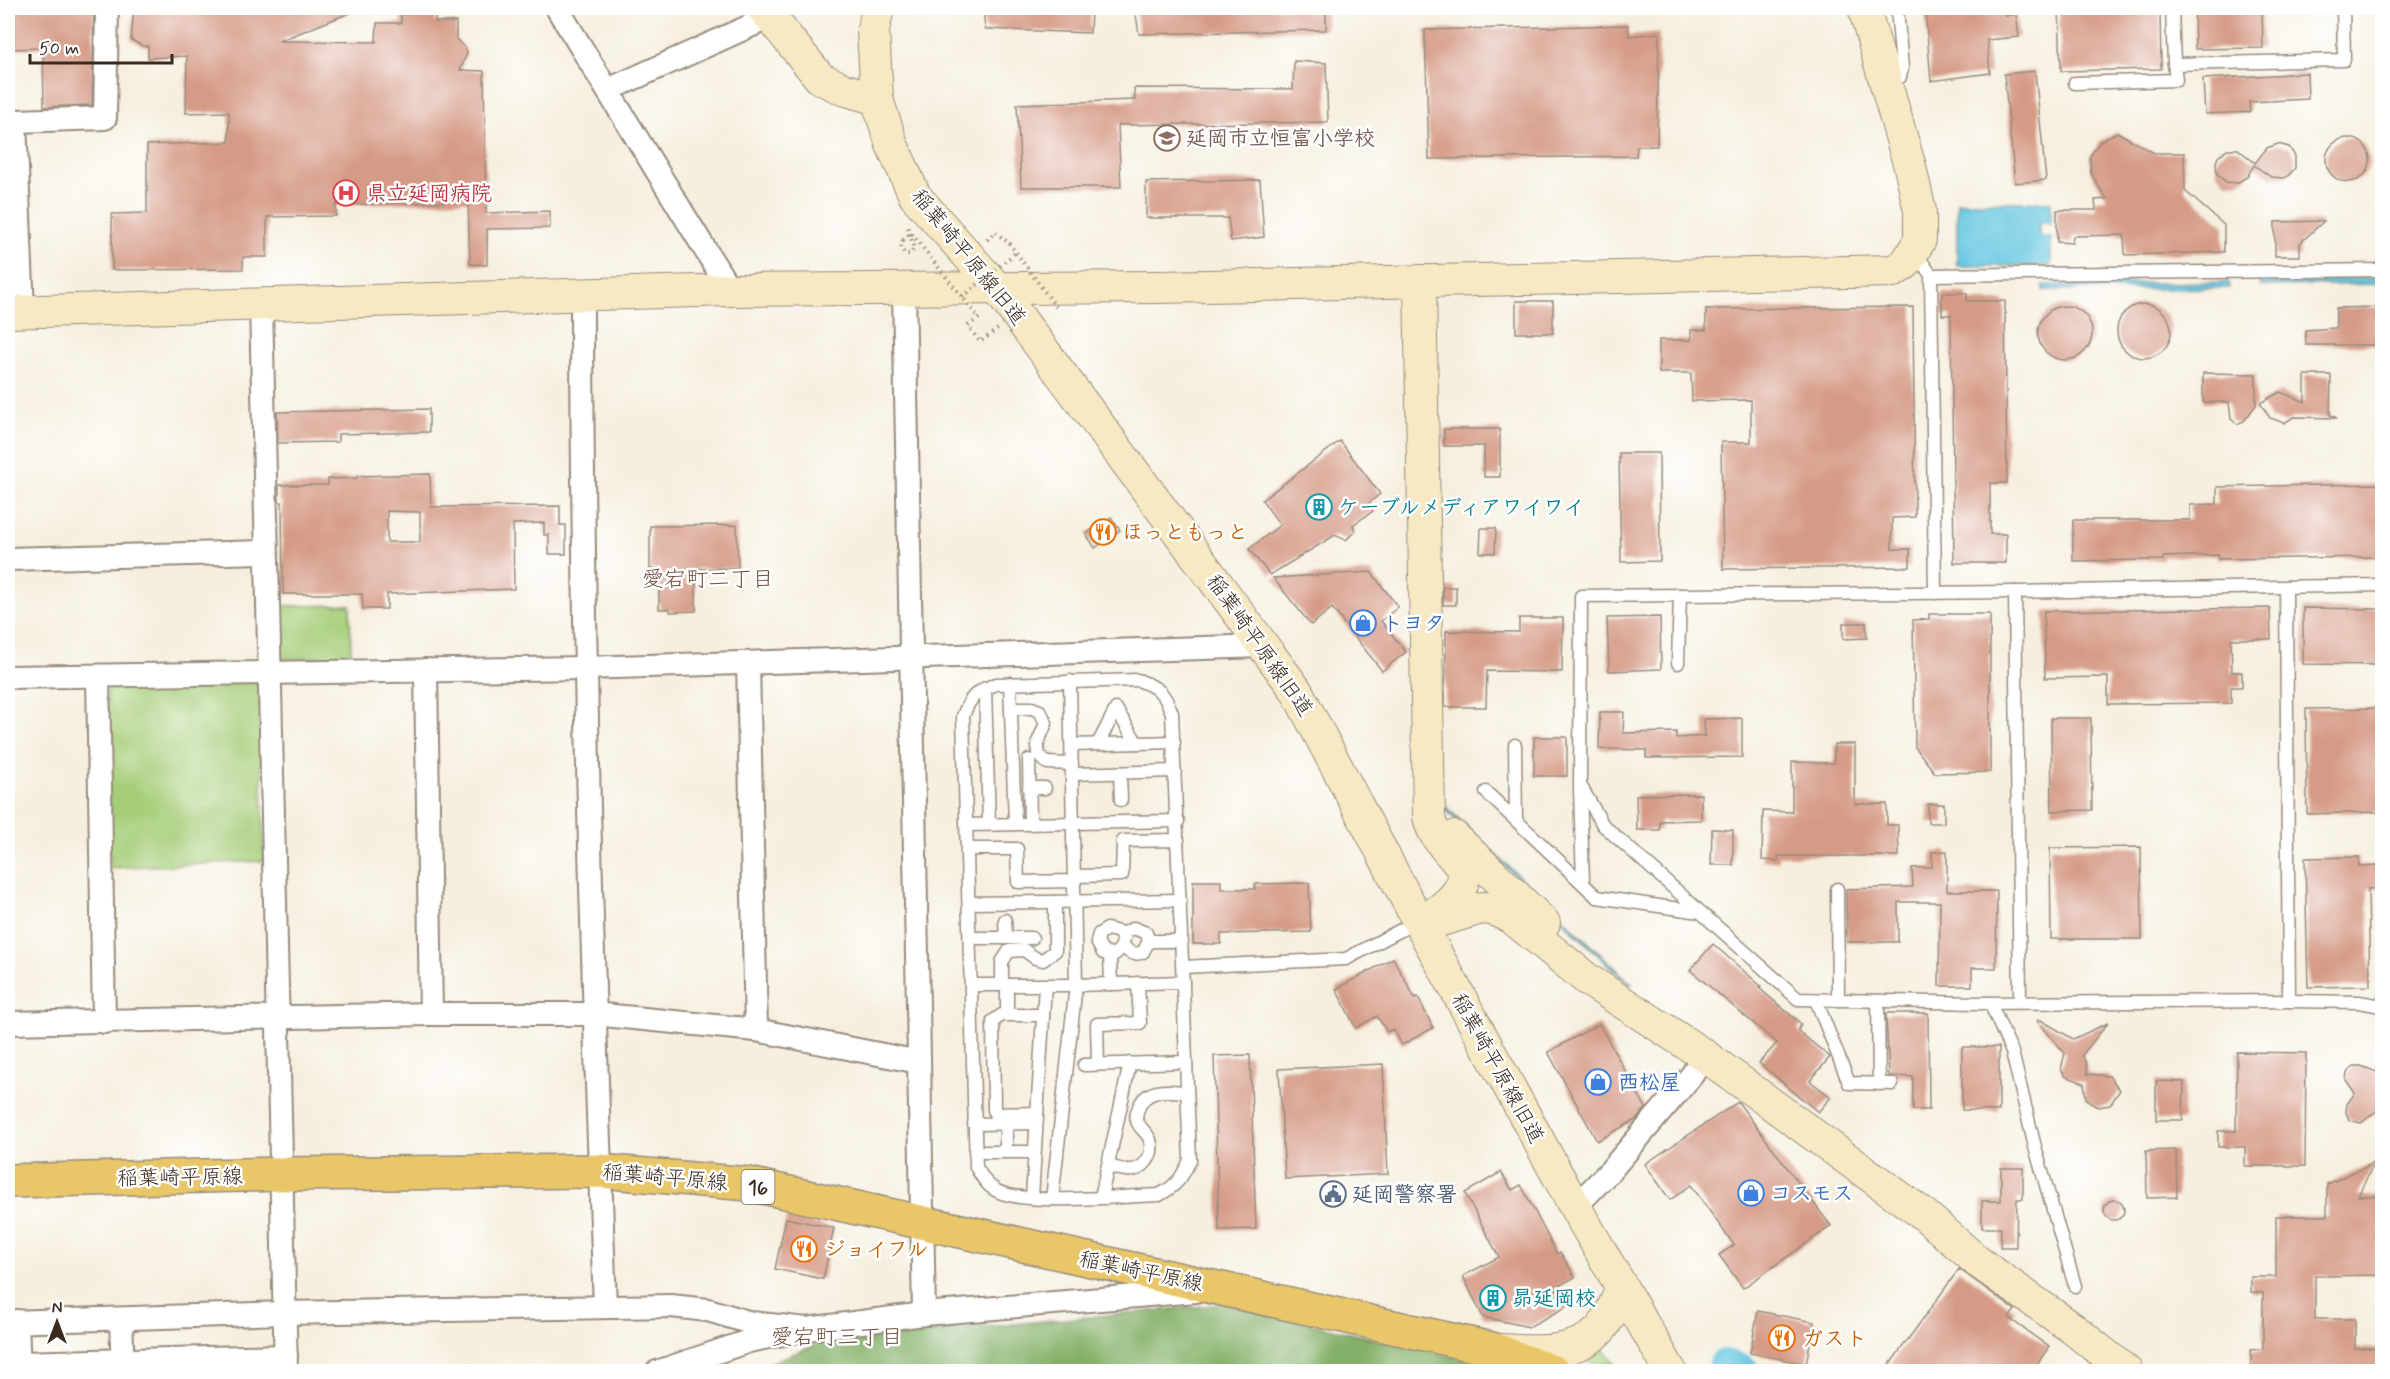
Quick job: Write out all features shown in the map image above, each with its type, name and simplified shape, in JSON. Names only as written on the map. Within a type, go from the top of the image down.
[{"type":"main road","name":"稲葉崎平原線","points":[[8,1181],[281,1174],[600,1170],[749,1184],[1492,1349],[1553,1371]]},
{"type":"street","points":[[107,8],[105,118],[11,120],[15,312],[582,293],[1420,281],[1894,271],[1906,264],[1923,263],[1920,211],[1864,8]]},
{"type":"street","points":[[557,8],[730,290]]},
{"type":"street","name":"稲葉崎平原線旧道","points":[[878,8],[873,31],[877,99],[892,145],[915,196],[997,288],[1296,690],[1419,923],[1575,1207],[1671,1371]]},
{"type":"street","points":[[608,90],[766,12],[820,78],[843,89],[877,99]]},
{"type":"street","points":[[1420,281],[1429,810],[1431,827],[1463,869],[1464,877],[1459,891]]},
{"type":"street","points":[[904,289],[924,1314]]},
{"type":"street","points":[[582,293],[585,668],[593,1014],[605,1306]]},
{"type":"street","points":[[261,304],[266,552],[270,672],[277,1018],[284,1313],[286,1364],[19,1367],[12,1321],[284,1313],[605,1306],[680,1307],[708,1311],[751,1323],[807,1329]]},
{"type":"street","points":[[8,559],[266,552]]},
{"type":"street","points":[[8,676],[98,677],[270,672],[585,668],[1264,646]]},
{"type":"street","points":[[748,663],[756,1030]]},
{"type":"street","points":[[426,670],[431,1014]]},
{"type":"street","points":[[98,677],[104,1022]]},
{"type":"street","points":[[1429,810],[1434,818],[1624,1002]]},
{"type":"street","points":[[1419,923],[1459,891],[1480,888],[1498,889],[1515,896]]},
{"type":"street","points":[[1419,923],[1482,908],[1511,916],[1588,980],[1704,1055],[1927,1217],[1978,1262],[2072,1328],[2127,1371]]},
{"type":"street","points":[[8,1023],[431,1014],[593,1014],[756,1030],[919,1062]]},
{"type":"street","points":[[1575,1207],[1610,1171],[1692,1075],[1704,1055]]},
{"type":"street","points":[[1492,1349],[1559,1350],[1584,1341],[1601,1329],[1622,1288]]},
{"type":"street","points":[[657,1371],[750,1341],[807,1329],[924,1314],[1221,1289]]},
{"type":"street","points":[[121,1319],[123,1366]]},
{"type":"lane","points":[[1886,84],[1900,77],[1902,68],[1897,8]]},
{"type":"lane","points":[[2074,83],[2176,80],[2172,8]]},
{"type":"lane","points":[[2174,64],[2344,60],[2343,8]]},
{"type":"lane","points":[[1935,592],[1923,263],[2382,270]]},
{"type":"lane","points":[[1583,882],[1580,785],[1581,596],[2015,592],[2382,585]]},
{"type":"lane","points":[[2286,587],[2289,1001]]},
{"type":"lane","points":[[2015,592],[2020,1001]]},
{"type":"lane","points":[[1678,663],[1680,595]]},
{"type":"lane","points":[[1138,680],[1158,688],[1172,712],[1190,1160],[1182,1178],[1172,1188],[1159,1195],[1052,1199],[1012,1197],[996,1191],[985,1182],[976,1167],[968,825],[963,716],[969,700],[985,688],[1010,683],[1138,680]]},
{"type":"lane","points":[[1052,1199],[1076,985],[1070,681]]},
{"type":"lane","points":[[1010,683],[1015,824]]},
{"type":"lane","points":[[985,688],[989,824]]},
{"type":"lane","points":[[1011,708],[1032,708],[1040,711],[1046,723],[1038,742],[1038,754],[1047,763],[1072,769],[1120,773],[1175,771]]},
{"type":"lane","points":[[1098,744],[1116,709],[1137,743]]},
{"type":"lane","points":[[1072,745],[1174,742]]},
{"type":"lane","points":[[1515,746],[1516,819]]},
{"type":"lane","points":[[1029,760],[1030,824]]},
{"type":"lane","points":[[1120,773],[1121,800]]},
{"type":"lane","points":[[1580,785],[1603,825],[1798,999],[1990,1003],[2289,1001],[2359,1002],[2382,1006]]},
{"type":"lane","points":[[1029,788],[1045,788]]},
{"type":"lane","points":[[1486,792],[1597,897],[1700,912]]},
{"type":"lane","points":[[968,825],[1178,821]]},
{"type":"lane","points":[[968,849],[1017,849],[1018,882],[1122,875],[1123,841],[1178,840]]},
{"type":"lane","points":[[1837,889],[1838,1000]]},
{"type":"lane","points":[[969,903],[1180,900]]},
{"type":"lane","points":[[1007,1015],[1002,962],[1009,951],[1017,949],[1024,950],[1035,958],[1043,960],[1055,951],[1055,902]]},
{"type":"lane","points":[[1005,920],[1006,938]]},
{"type":"lane","points":[[1183,967],[1346,959],[1419,923]]},
{"type":"lane","points":[[1123,942],[1119,932],[1111,928],[1100,934],[1098,946],[1103,953],[1110,954],[1119,951],[1123,942],[1123,936],[1130,929],[1138,928],[1146,933],[1149,941],[1143,952],[1135,954],[1127,951],[1123,942]]},
{"type":"lane","points":[[970,938],[1032,938]]},
{"type":"lane","points":[[1149,941],[1182,941]]},
{"type":"lane","points":[[1110,954],[1111,984]]},
{"type":"lane","points":[[971,985],[1183,982]]},
{"type":"lane","points":[[1098,1064],[1097,1024],[1140,1023],[1138,983]]},
{"type":"lane","points":[[1032,1198],[1045,985]]},
{"type":"lane","points":[[1816,1000],[1849,1083],[1885,1084],[1878,1001]]},
{"type":"lane","points":[[1990,1003],[2012,1052],[2035,1147],[2075,1286]]},
{"type":"lane","points":[[1037,1118],[995,1113],[993,1021],[1002,1015],[1043,1015]]},
{"type":"lane","points":[[1084,1065],[1186,1062]]},
{"type":"lane","points":[[1101,1197],[1130,1064]]},
{"type":"lane","points":[[1108,1166],[1135,1170],[1147,1163],[1151,1153],[1151,1143],[1137,1122],[1136,1114],[1144,1098],[1153,1092],[1187,1092]]},
{"type":"lane","points":[[975,1124],[1006,1123],[1037,1118]]},
{"type":"lane","points":[[1006,1123],[1006,1152]]},
{"type":"lane","points":[[975,1152],[1034,1152]]},
{"type":"path","points":[[907,225],[914,248],[911,254],[905,254],[901,248],[903,240],[911,233],[978,318],[968,327],[980,342],[1017,315]]},
{"type":"path","points":[[995,232],[1009,243],[1056,307]]},
{"type":"path","points":[[963,297],[1016,252]]},
{"type":"green space","points":[[350,605],[351,658],[280,659],[279,606]]},
{"type":"green space","points":[[254,681],[260,687],[264,861],[110,868],[107,690],[112,684]]},
{"type":"green space","points":[[1224,1304],[1520,1372],[745,1372],[824,1342]]},
{"type":"green space","points":[[1598,1342],[1615,1365],[1577,1361]]},
{"type":"water","points":[[1957,202],[2051,202],[2051,223],[2039,223],[2039,237],[2051,237],[2051,266],[1957,266]]},
{"type":"water","points":[[2382,278],[2382,284],[2260,286],[2260,280]]},
{"type":"water","points":[[2229,282],[2229,288],[2043,290],[2043,285]]},
{"type":"water","points":[[1445,806],[1632,984],[1630,985],[1444,808]]},
{"type":"building","points":[[8,8],[94,8],[92,105],[44,107],[43,48],[11,49],[11,41],[8,41]]},
{"type":"building","points":[[134,8],[362,8],[279,41],[376,42],[377,23],[401,23],[401,8],[435,8],[435,22],[456,22],[456,39],[467,53],[460,70],[484,71],[486,213],[550,211],[550,228],[487,229],[487,265],[470,264],[468,201],[336,205],[336,216],[267,217],[267,257],[243,257],[243,269],[112,270],[112,214],[147,213],[147,145],[229,142],[229,112],[186,113],[187,56],[148,58],[148,46],[131,40]]},
{"type":"building","points":[[983,8],[1091,8],[1090,33],[985,29]]},
{"type":"building","points":[[1135,8],[1326,8],[1326,30],[1139,34]]},
{"type":"building","points":[[1925,8],[2005,8],[2006,16],[2016,14],[2019,37],[1987,40],[1990,73],[1931,81]]},
{"type":"building","points":[[2059,8],[2160,8],[2161,69],[2061,71]]},
{"type":"building","points":[[2194,8],[2262,8],[2263,48],[2195,49]]},
{"type":"building","points":[[1628,25],[1629,36],[1659,33],[1657,146],[1637,146],[1636,156],[1429,159],[1425,30]]},
{"type":"building","points":[[1294,61],[1326,63],[1328,122],[1118,125],[1121,187],[1021,187],[1017,104],[1135,100],[1134,88],[1293,89]]},
{"type":"building","points":[[2035,71],[2046,180],[2015,183],[2004,74]]},
{"type":"building","points":[[2307,73],[2308,99],[2249,102],[2250,112],[2205,114],[2203,79]]},
{"type":"building","points":[[2117,132],[2154,153],[2184,153],[2185,191],[2224,225],[2224,252],[2125,255],[2124,235],[2073,236],[2072,243],[2057,242],[2057,210],[2096,210],[2095,200],[2107,199],[2091,174],[2090,156],[2100,141]]},
{"type":"building","points":[[2348,138],[2357,139],[2364,144],[2369,151],[2369,169],[2364,176],[2357,181],[2348,182],[2339,181],[2332,176],[2327,169],[2326,160],[2327,151],[2332,144],[2339,139]]},
{"type":"building","points":[[2278,144],[2289,147],[2295,156],[2295,168],[2288,176],[2271,177],[2254,165],[2247,177],[2237,183],[2226,182],[2217,174],[2218,157],[2227,149],[2238,149],[2255,163],[2267,148]]},
{"type":"building","points":[[1260,180],[1264,237],[1231,241],[1228,218],[1146,218],[1146,182]]},
{"type":"building","points":[[2324,221],[2300,243],[2300,256],[2275,256],[2275,222]]},
{"type":"building","points":[[1942,293],[1967,293],[1967,301],[2005,301],[2007,483],[1990,483],[1990,534],[2006,534],[2006,563],[1954,563],[1951,315],[1942,315]]},
{"type":"building","points":[[1516,301],[1553,301],[1553,333],[1516,333]]},
{"type":"building","points":[[2139,304],[2149,304],[2159,308],[2167,316],[2171,331],[2167,346],[2159,354],[2149,358],[2139,358],[2129,354],[2121,346],[2117,336],[2117,326],[2121,316],[2129,308]]},
{"type":"building","points":[[2060,306],[2070,306],[2080,310],[2088,318],[2092,333],[2088,348],[2080,356],[2070,360],[2060,360],[2050,356],[2042,348],[2038,338],[2038,328],[2042,318],[2050,310]]},
{"type":"building","points":[[1913,307],[1915,517],[1892,518],[1892,549],[1910,549],[1910,567],[1723,569],[1721,442],[1751,442],[1751,400],[1692,401],[1691,373],[1659,373],[1659,340],[1691,340],[1691,330],[1706,330],[1706,309]]},
{"type":"building","points":[[2382,307],[2382,345],[2306,345],[2305,330],[2336,328],[2336,308]]},
{"type":"building","points":[[2203,373],[2256,374],[2256,405],[2244,421],[2237,424],[2231,419],[2229,402],[2203,402]]},
{"type":"building","points":[[2305,375],[2331,375],[2330,415],[2337,418],[2294,417],[2284,423],[2270,418],[2260,403],[2280,392],[2305,402]]},
{"type":"building","points":[[429,409],[429,432],[338,434],[338,442],[278,443],[277,412]]},
{"type":"building","points":[[1444,429],[1500,429],[1500,477],[1484,477],[1484,446],[1444,446]]},
{"type":"building","name":"ケーブルメディアワイワイ","points":[[1340,441],[1380,494],[1368,504],[1373,511],[1353,525],[1355,531],[1346,540],[1335,535],[1270,575],[1249,549],[1280,525],[1262,500]]},
{"type":"building","points":[[1619,453],[1659,453],[1660,561],[1621,562]]},
{"type":"building","points":[[430,474],[431,507],[560,506],[560,525],[566,525],[566,554],[549,554],[549,535],[544,535],[544,523],[513,524],[514,589],[387,594],[387,609],[363,609],[362,594],[283,594],[282,502],[279,502],[279,485],[328,485],[328,479],[357,478],[357,476]],"holes":[[[387,511],[420,512],[420,542],[387,542]]]},
{"type":"building","points":[[2382,484],[2382,557],[2218,559],[2218,555],[2163,557],[2163,560],[2073,561],[2073,520],[2190,520],[2190,505],[2217,504],[2217,487]]},
{"type":"building","name":"ほっともっと","points":[[1111,517],[1120,530],[1095,548],[1086,534]]},
{"type":"building","points":[[737,525],[738,568],[696,569],[696,611],[670,612],[670,609],[659,609],[659,569],[650,569],[650,526]]},
{"type":"building","points":[[1481,528],[1496,528],[1495,553],[1480,553]]},
{"type":"building","name":"トヨタ","points":[[1371,572],[1398,607],[1381,621],[1406,652],[1382,671],[1332,608],[1311,625],[1273,578]]},
{"type":"building","points":[[1443,587],[1456,587],[1456,605],[1443,605]]},
{"type":"building","points":[[2270,608],[2271,639],[2231,639],[2232,672],[2242,672],[2242,687],[2231,687],[2231,703],[2108,704],[2108,677],[2045,678],[2044,611]]},
{"type":"building","points":[[2303,608],[2382,609],[2382,665],[2303,664]]},
{"type":"building","points":[[1929,614],[1990,614],[1990,772],[1935,773],[1915,747],[1913,620],[1929,619]]},
{"type":"building","points":[[1660,617],[1661,669],[1609,671],[1607,618]]},
{"type":"building","points":[[1519,618],[1563,618],[1562,672],[1487,671],[1486,707],[1445,707],[1446,631],[1519,632]]},
{"type":"building","points":[[1843,623],[1866,623],[1867,638],[1843,639]]},
{"type":"building","points":[[2382,708],[2382,812],[2307,814],[2306,709]]},
{"type":"building","points":[[1600,712],[1624,712],[1623,733],[1676,732],[1676,738],[1705,736],[1704,719],[1742,718],[1742,757],[1646,758],[1646,750],[1599,749]]},
{"type":"building","points":[[2051,718],[2091,718],[2092,810],[2052,811]]},
{"type":"building","points":[[1534,737],[1567,737],[1567,776],[1534,776]]},
{"type":"building","points":[[1834,744],[1855,744],[1855,804],[1887,804],[1887,825],[1898,825],[1899,856],[1778,856],[1778,861],[1762,860],[1763,811],[1792,812],[1792,762],[1834,763]]},
{"type":"building","points":[[1701,794],[1701,820],[1660,821],[1660,830],[1637,830],[1636,795]]},
{"type":"building","points":[[1928,804],[1944,804],[1944,823],[1928,823]]},
{"type":"building","points":[[1712,829],[1733,830],[1733,865],[1711,865]]},
{"type":"building","points":[[2141,847],[2142,939],[2051,939],[2050,848]]},
{"type":"building","points":[[1947,851],[1947,891],[1997,891],[1996,968],[1972,968],[1972,986],[1939,986],[1940,902],[1898,902],[1898,942],[1847,942],[1846,889],[1913,887],[1912,868],[1932,867],[1932,852]]},
{"type":"building","points":[[2359,857],[2359,866],[2378,865],[2378,888],[2368,889],[2370,986],[2308,987],[2305,858]]},
{"type":"building","points":[[1193,881],[1221,881],[1221,889],[1255,889],[1255,884],[1309,883],[1311,932],[1221,934],[1221,944],[1193,944]]},
{"type":"building","points":[[1713,944],[1801,1024],[1798,1031],[1830,1057],[1810,1081],[1831,1097],[1818,1112],[1759,1063],[1777,1043],[1690,970]]},
{"type":"building","points":[[1393,958],[1415,998],[1418,997],[1433,1028],[1402,1045],[1393,1029],[1387,1032],[1377,1016],[1356,1028],[1336,989]]},
{"type":"building","points":[[1886,1013],[1928,1013],[1929,1110],[1913,1110],[1913,1077],[1889,1076]]},
{"type":"building","points":[[2039,1019],[2073,1039],[2108,1023],[2082,1055],[2088,1074],[2109,1076],[2120,1090],[2110,1105],[2098,1107],[2094,1105],[2086,1098],[2084,1083],[2065,1076],[2061,1069],[2065,1053],[2037,1021]]},
{"type":"building","name":"西松屋","points":[[1599,1024],[1646,1108],[1637,1119],[1597,1141],[1548,1052]]},
{"type":"building","points":[[1962,1047],[1999,1047],[1999,1111],[1962,1110]]},
{"type":"building","points":[[2237,1052],[2306,1053],[2305,1166],[2245,1166],[2245,1147],[2218,1147],[2218,1131],[2236,1131]]},
{"type":"building","points":[[1250,1055],[1256,1229],[1219,1230],[1214,1056]]},
{"type":"building","points":[[1383,1064],[1388,1174],[1285,1179],[1279,1069]]},
{"type":"building","points":[[2353,1066],[2361,1066],[2382,1074],[2382,1107],[2361,1123],[2349,1120],[2346,1112],[2347,1104],[2355,1093],[2346,1080],[2347,1072]]},
{"type":"building","points":[[2156,1081],[2184,1082],[2183,1120],[2156,1120]]},
{"type":"building","name":"コスモス","points":[[1738,1102],[1831,1226],[1743,1288],[1719,1255],[1734,1245],[1691,1185],[1670,1200],[1645,1164]]},
{"type":"building","points":[[2176,1150],[2177,1197],[2147,1198],[2146,1151]]},
{"type":"building","points":[[2374,1163],[2358,1196],[2382,1196],[2382,1275],[2315,1276],[2315,1319],[2355,1319],[2355,1348],[2380,1348],[2380,1371],[2252,1371],[2250,1350],[2263,1349],[2263,1293],[2251,1292],[2251,1277],[2276,1277],[2276,1216],[2327,1216],[2327,1184]]},
{"type":"building","points":[[2001,1168],[2023,1168],[2023,1199],[2017,1199],[2016,1247],[2000,1247],[2001,1228],[1982,1228],[1982,1201],[2001,1201]]},
{"type":"building","points":[[1501,1172],[1512,1190],[1521,1185],[1557,1254],[1560,1252],[1575,1277],[1557,1287],[1566,1307],[1529,1327],[1483,1317],[1463,1276],[1499,1257],[1465,1193]]},
{"type":"building","points":[[2114,1200],[2121,1203],[2124,1210],[2121,1217],[2114,1220],[2107,1217],[2104,1210],[2107,1203]]},
{"type":"building","name":"ジョイフル","points":[[786,1218],[834,1228],[823,1279],[775,1269]]},
{"type":"building","points":[[1959,1269],[2015,1310],[2009,1318],[2049,1347],[2032,1371],[1885,1371]]},
{"type":"building","name":"ガスト","points":[[1758,1311],[1814,1322],[1806,1364],[1750,1353]]},
{"type":"waterway","points":[[1725,1366],[1743,1372]]},
{"type":"place","name":"延岡市立恒富小学校","points":[[1167,138]]},
{"type":"place","name":"県立延岡病院","points":[[346,193]]},
{"type":"place","name":"ケーブルメディアワイワイ","points":[[1319,507]]},
{"type":"place","name":"ほっともっと","points":[[1103,532]]},
{"type":"place","name":"トヨタ","points":[[1363,623]]},
{"type":"place","name":"西松屋","points":[[1598,1082]]},
{"type":"place","name":"コスモス","points":[[1751,1193]]},
{"type":"place","name":"延岡警察署","points":[[1333,1194]]},
{"type":"place","name":"ジョイフル","points":[[804,1249]]},
{"type":"place","name":"昴延岡校","points":[[1493,1298]]},
{"type":"place","name":"ガスト","points":[[1782,1338]]},
{"type":"district","name":"愛宕町二丁目","points":[[708,578]]},
{"type":"district","name":"愛宕町三丁目","points":[[837,1336]]}]
